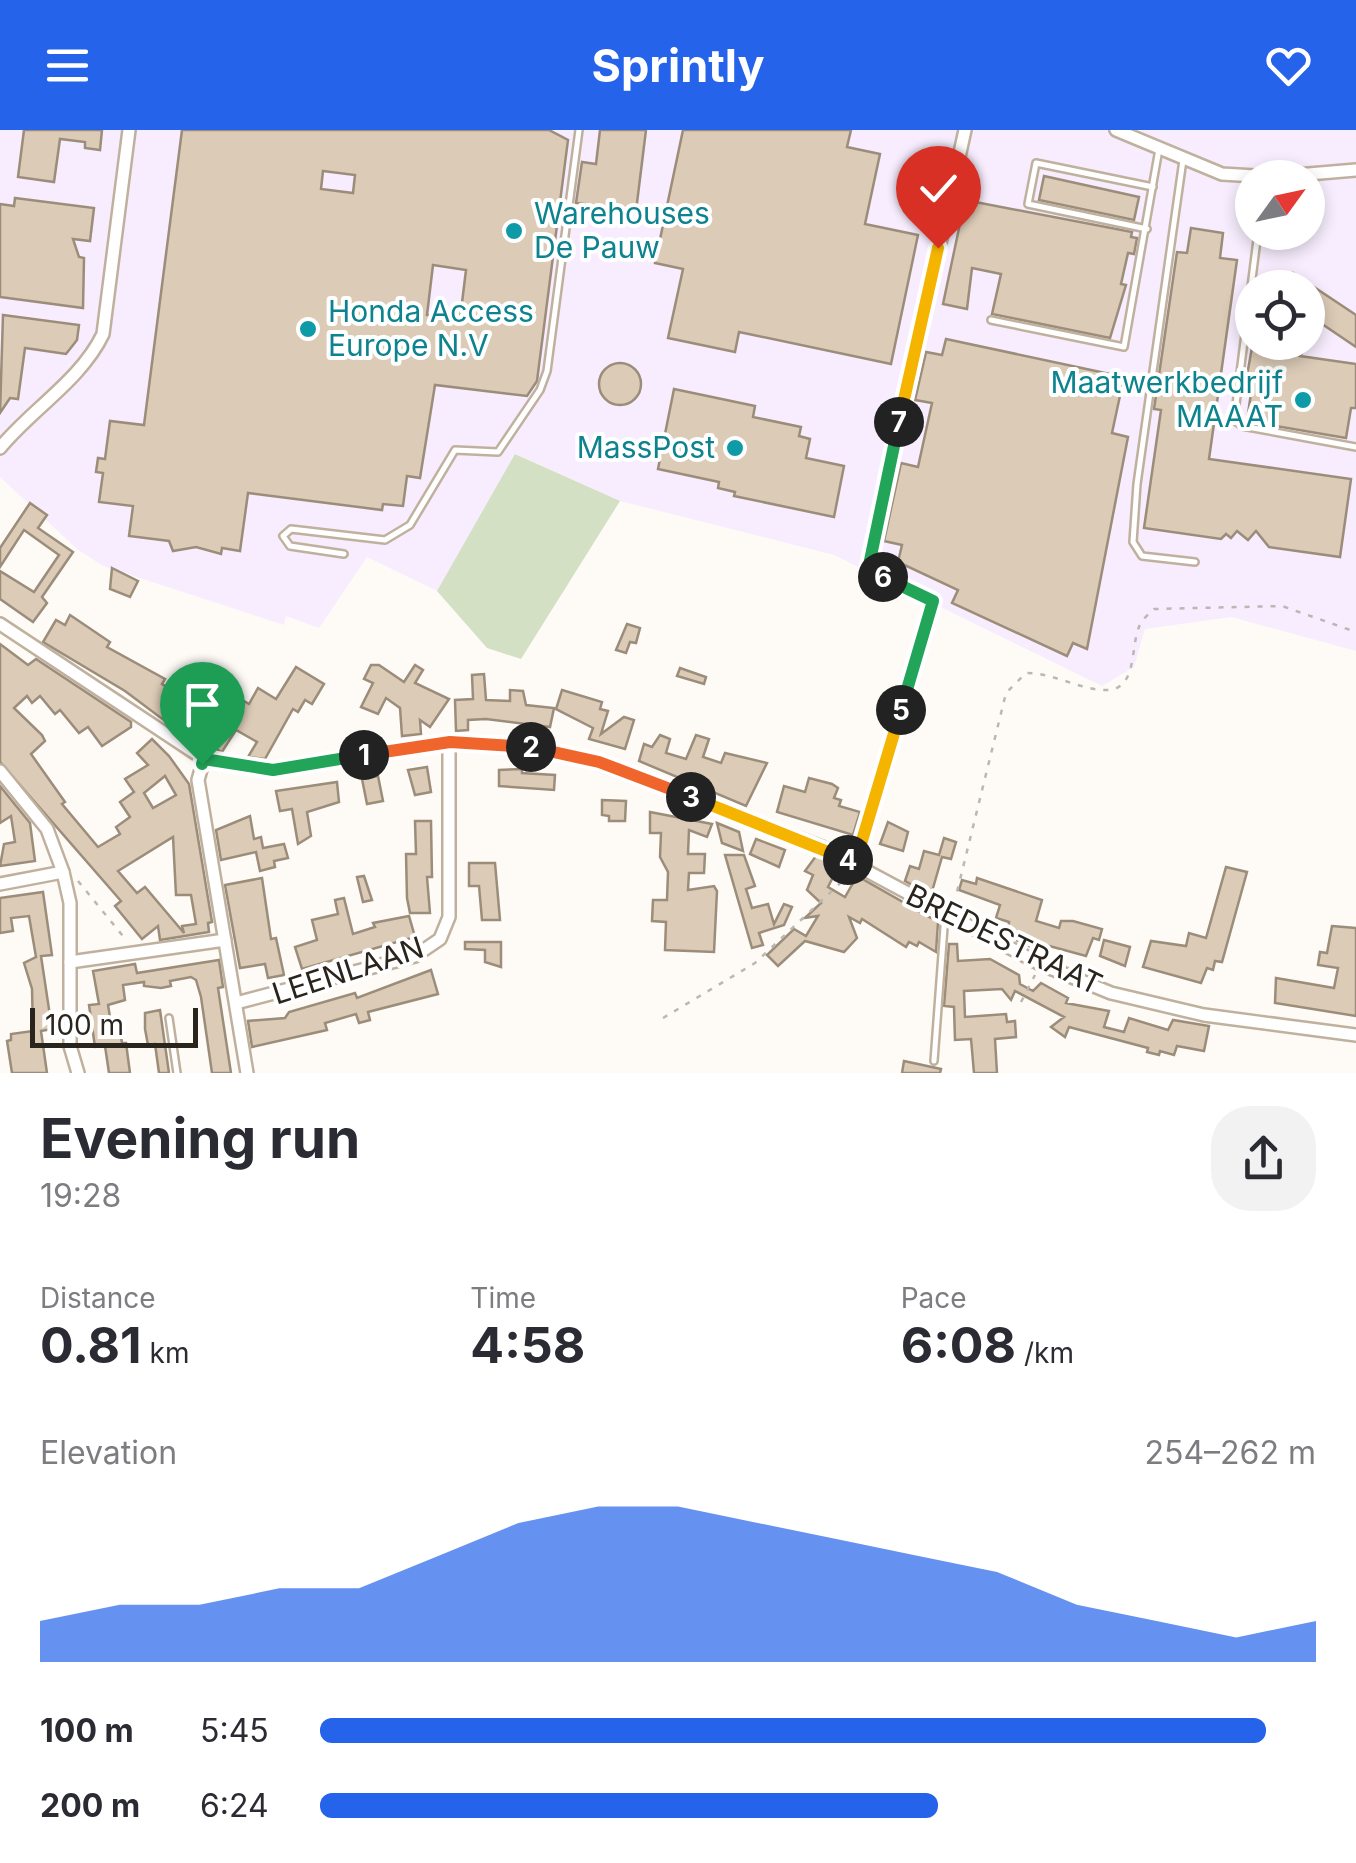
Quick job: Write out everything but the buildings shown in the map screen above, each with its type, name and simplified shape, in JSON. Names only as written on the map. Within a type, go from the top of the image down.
[{"type":"street","points":[[0,448],[24,420],[91,360],[103,334],[129,130]]},
{"type":"street","points":[[868,570],[965,130]]},
{"type":"street","points":[[1116,130],[1222,174],[1253,177],[1356,170]]},
{"type":"street","name":"BREDESTRAAT","points":[[0,624],[180,747],[204,759],[273,770],[450,742],[522,745],[599,762],[855,864],[1040,964],[1111,994],[1156,1006],[1356,1035]]},
{"type":"street","name":"LEENLAAN","points":[[236,1003],[415,956],[440,939],[449,917],[450,742]]},
{"type":"street","points":[[204,759],[198,780],[247,1073]]},
{"type":"street","points":[[0,771],[35,811],[58,852],[70,902],[70,1046],[78,1073]]},
{"type":"street","points":[[0,884],[63,872]]},
{"type":"street","points":[[70,962],[225,940]]},
{"type":"lane","points":[[344,554],[290,546],[282,536],[291,529],[385,540],[402,534],[447,458],[465,448],[498,452],[540,390],[546,371],[579,130]]},
{"type":"lane","points":[[991,320],[1124,347],[1159,147]]},
{"type":"lane","points":[[1184,157],[1136,484],[1133,542],[1142,556],[1195,562]]},
{"type":"lane","points":[[1147,228],[1028,204],[1036,163],[1154,187]]},
{"type":"lane","points":[[1256,250],[1234,420],[1242,426],[1356,447]]},
{"type":"lane","points":[[934,1060],[948,916]]},
{"type":"lane","points":[[169,1018],[177,1073]]},
{"type":"path","points":[[663,1018],[755,963],[852,872],[933,601],[868,570]]},
{"type":"path","points":[[948,916],[1006,694],[1026,673],[1046,673],[1102,690],[1118,688],[1126,681],[1139,623],[1154,609],[1282,606],[1356,632]]},
{"type":"path","points":[[63,872],[77,880],[138,953]]},
{"type":"path","points":[[1021,1002],[1040,964]]},
{"type":"shaded area","points":[[0,130],[1356,130],[1356,651],[1231,617],[1145,629],[1134,667],[1102,686],[834,555],[620,501],[516,454],[437,591],[367,557],[319,628],[286,616],[284,625],[103,566],[77,549],[0,477]]},
{"type":"green space","points":[[515,454],[620,501],[521,659],[487,648],[437,591]]},
{"type":"place","name":"Warehouses De Pauw","points":[[514,231]]},
{"type":"place","name":"Honda Access Europe N.V","points":[[308,329]]},
{"type":"place","name":"Maatwerkbedrijf MAAAT","points":[[1303,400]]},
{"type":"place","name":"MassPost","points":[[735,448]]},
{"type":"route","points":[[202,764],[204,759],[231,767],[273,770],[427,744],[522,745],[599,762],[822,847],[855,864],[933,601],[868,570],[938,248]]}]
